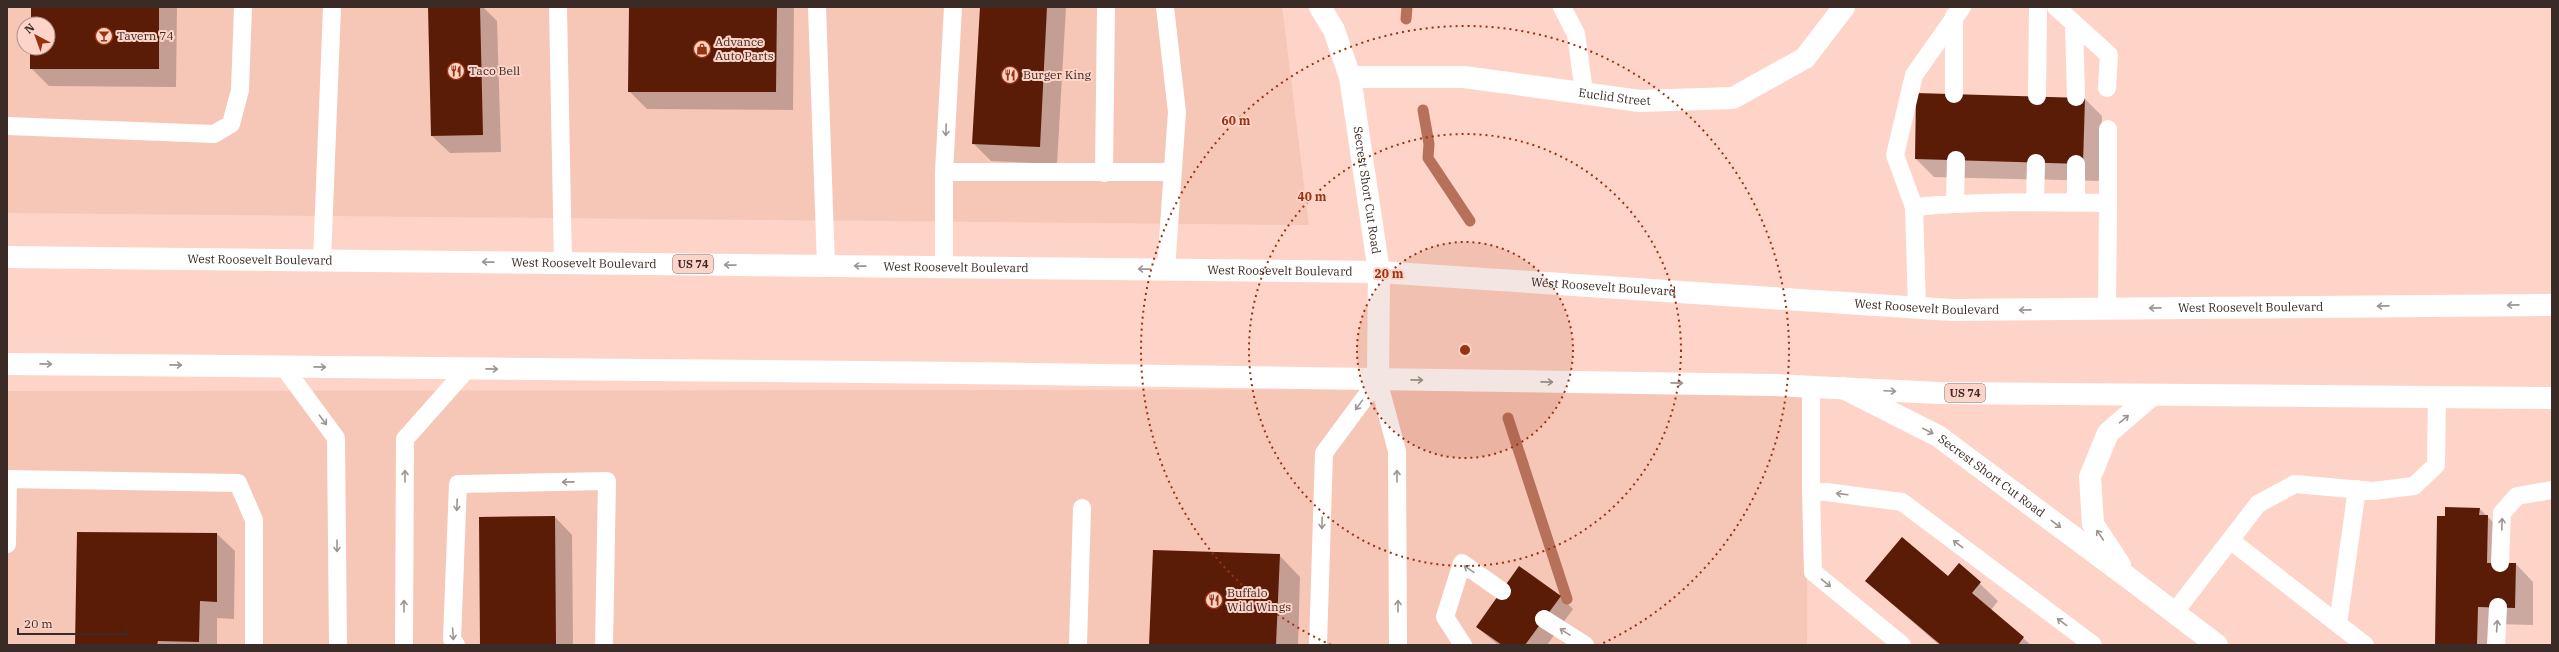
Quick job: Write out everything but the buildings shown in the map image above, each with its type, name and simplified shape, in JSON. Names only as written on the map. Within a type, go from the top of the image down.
[{"type":"main road","name":"Secrest Short Cut Road","points":[[1320,7],[1334,30],[1350,77],[1379,272],[1378,380]]},
{"type":"main road","name":"Euclid Street","points":[[1350,77],[1464,77],[1584,92],[1640,101],[1733,98],[1805,58],[1844,7]]},
{"type":"main road","name":"West Roosevelt Boulevard","points":[[7,257],[1379,272],[1951,310],[2552,305]]},
{"type":"main road","name":"US 74","points":[[7,364],[468,368],[1811,386],[1939,393],[2552,398]]},
{"type":"main road","name":"Secrest Short Cut Road","points":[[1843,388],[1938,436],[2217,645]]},
{"type":"main road","name":"Secrest Short Cut Road","points":[[2130,579],[2093,524],[2090,477],[2108,433],[2152,395]]},
{"type":"lane","points":[[7,126],[214,134],[231,124],[240,90],[243,7]]},
{"type":"lane","points":[[322,260],[332,7]]},
{"type":"lane","points":[[558,7],[563,263]]},
{"type":"lane","points":[[817,7],[826,266]]},
{"type":"lane","points":[[944,267],[944,172],[953,7]]},
{"type":"lane","points":[[948,98],[957,72],[964,7]]},
{"type":"lane","points":[[1104,172],[1106,7]]},
{"type":"lane","points":[[1165,7],[1177,112],[1166,269]]},
{"type":"lane","points":[[1562,7],[1576,34],[1584,92]]},
{"type":"lane","points":[[2037,96],[2038,7]]},
{"type":"lane","points":[[2056,7],[2109,55],[2107,88]]},
{"type":"lane","points":[[1954,94],[1958,11]]},
{"type":"lane","points":[[1917,308],[1914,208],[1895,155],[1914,75],[1958,11]]},
{"type":"lane","points":[[2074,24],[2076,97]]},
{"type":"lane","points":[[2107,309],[2108,129]]},
{"type":"lane","points":[[1955,203],[1956,160]]},
{"type":"lane","points":[[2035,202],[2036,163]]},
{"type":"lane","points":[[2076,164],[2076,202]]},
{"type":"lane","points":[[944,172],[1172,172]]},
{"type":"lane","points":[[1914,208],[1955,203],[2108,203]]},
{"type":"lane","points":[[283,366],[336,438],[338,645]]},
{"type":"lane","points":[[404,645],[405,439],[468,368]]},
{"type":"lane","points":[[1318,645],[1324,453],[1378,380]]},
{"type":"lane","points":[[1378,380],[1397,451],[1398,645]]},
{"type":"lane","points":[[1811,386],[1813,572],[1902,645]]},
{"type":"lane","points":[[2174,613],[2258,504],[2296,484],[2373,491],[2414,486],[2436,465],[2437,397]]},
{"type":"lane","points":[[7,544],[8,479],[238,483],[254,520],[254,645]]},
{"type":"lane","points":[[456,645],[452,639],[458,484],[607,481],[604,645]]},
{"type":"lane","points":[[1811,490],[1902,502],[2093,645]]},
{"type":"lane","points":[[2338,624],[2356,490]]},
{"type":"lane","points":[[2500,563],[2502,513],[2517,496],[2551,490]]},
{"type":"lane","points":[[1078,645],[1082,508]]},
{"type":"lane","points":[[2230,540],[2365,645]]},
{"type":"lane","points":[[1463,645],[1445,617],[1462,564],[1502,591]]},
{"type":"lane","points":[[2496,645],[2498,608]]},
{"type":"lane","points":[[1544,619],[1585,645]]},
{"type":"shaded area","points":[[7,7],[1282,7],[1309,225],[7,213]]},
{"type":"shaded area","points":[[1808,389],[1807,645],[7,645],[7,391]]},
{"type":"waterway","points":[[1406,19],[1407,7]]},
{"type":"waterway","points":[[1423,110],[1429,144],[1428,158],[1470,221]]},
{"type":"waterway","points":[[1508,418],[1567,599]]},
{"type":"place","name":"Tavern 74","points":[[104,36]]},
{"type":"place","name":"Advance Auto Parts","points":[[702,49]]},
{"type":"place","name":"Taco Bell","points":[[456,71]]},
{"type":"place","name":"Burger King","points":[[1010,75]]},
{"type":"place","name":"Buffalo Wild Wings","points":[[1214,600]]}]
